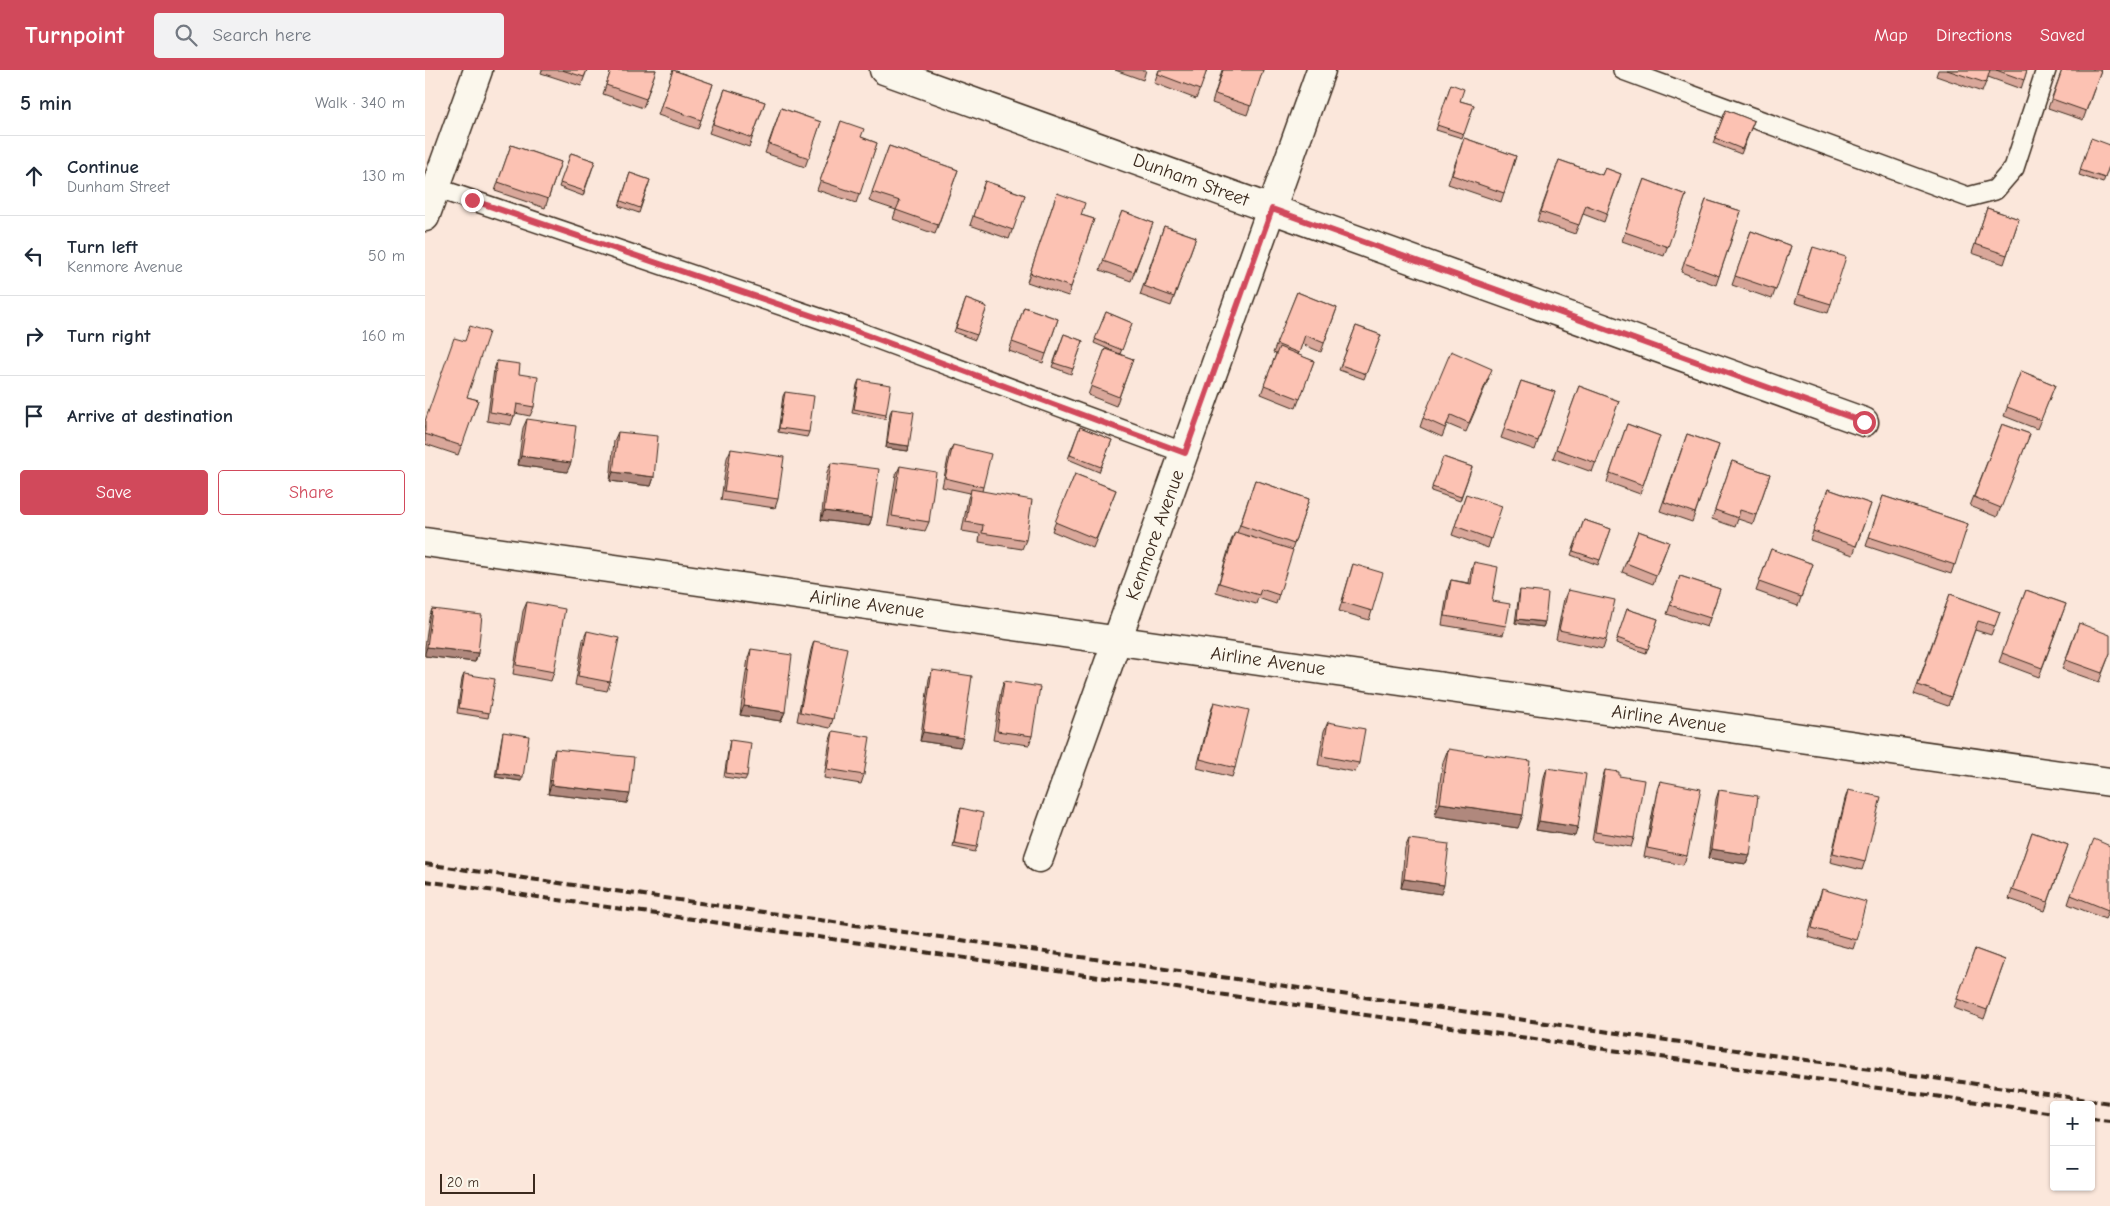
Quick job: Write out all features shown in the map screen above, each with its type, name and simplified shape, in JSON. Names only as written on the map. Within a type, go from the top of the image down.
[{"type":"street","points":[[425,217],[478,70]]},
{"type":"street","name":"Dunham Street","points":[[884,70],[1864,422]]},
{"type":"street","name":"Kenmore Avenue","points":[[1039,858],[1321,70]]},
{"type":"street","name":"Airline Avenue","points":[[425,542],[2110,782]]},
{"type":"lane","points":[[1623,70],[1968,197],[1995,190],[2014,168],[2047,70]]},
{"type":"lane","points":[[436,188],[848,328],[1185,453]]},
{"type":"building","points":[[562,70],[587,70],[584,77]]},
{"type":"building","points":[[611,70],[656,70],[646,99],[606,85]]},
{"type":"building","points":[[673,70],[713,84],[701,120],[661,106]]},
{"type":"building","points":[[1159,70],[1207,70],[1200,90],[1158,74]]},
{"type":"building","points":[[1223,70],[1263,70],[1251,106],[1215,94]]},
{"type":"building","points":[[1947,70],[1990,70],[1986,83]]},
{"type":"building","points":[[1996,70],[2027,70],[2024,80]]},
{"type":"building","points":[[2062,70],[2101,70],[2086,111],[2052,99]]},
{"type":"building","points":[[1451,84],[1464,89],[1460,101],[1474,105],[1464,134],[1437,125]]},
{"type":"building","points":[[725,89],[765,102],[752,138],[713,124]]},
{"type":"building","points":[[781,108],[821,122],[809,158],[769,144]]},
{"type":"building","points":[[1726,110],[1754,121],[1742,149],[1715,138]]},
{"type":"building","points":[[841,121],[864,129],[861,137],[877,143],[860,194],[820,181]]},
{"type":"building","points":[[1464,138],[1516,156],[1504,193],[1452,175]]},
{"type":"building","points":[[2091,138],[2110,145],[2110,163],[2105,178],[2080,170]]},
{"type":"building","points":[[511,145],[561,162],[548,199],[498,182]]},
{"type":"building","points":[[889,146],[958,170],[938,225],[896,210],[900,201],[872,192]]},
{"type":"building","points":[[571,153],[595,161],[584,191],[560,183]]},
{"type":"building","points":[[1559,160],[1602,175],[1605,168],[1621,174],[1607,213],[1586,205],[1579,225],[1541,212]]},
{"type":"building","points":[[630,173],[650,180],[640,208],[621,201]]},
{"type":"building","points":[[1644,179],[1686,195],[1668,247],[1625,232]]},
{"type":"building","points":[[985,181],[1025,195],[1013,230],[973,216]]},
{"type":"building","points":[[1057,193],[1085,203],[1081,215],[1094,219],[1071,287],[1030,273]]},
{"type":"building","points":[[1706,200],[1741,211],[1719,276],[1684,263]]},
{"type":"building","points":[[1987,208],[2019,219],[2007,255],[1975,244]]},
{"type":"building","points":[[1122,211],[1153,223],[1134,272],[1103,261]]},
{"type":"building","points":[[1164,226],[1196,237],[1174,297],[1144,286]]},
{"type":"building","points":[[1751,231],[1791,246],[1776,290],[1735,276]]},
{"type":"building","points":[[1813,247],[1846,257],[1831,304],[1798,294]]},
{"type":"building","points":[[1297,292],[1337,308],[1324,343],[1305,335],[1299,353],[1276,344]]},
{"type":"building","points":[[966,299],[987,307],[977,335],[956,328]]},
{"type":"building","points":[[1024,307],[1058,319],[1046,354],[1012,342]]},
{"type":"building","points":[[1106,312],[1132,323],[1122,350],[1095,339]]},
{"type":"building","points":[[470,326],[489,332],[467,397],[478,400],[462,446],[425,434],[425,421],[454,338],[465,341]]},
{"type":"building","points":[[1356,326],[1381,335],[1366,374],[1341,365]]},
{"type":"building","points":[[1064,334],[1083,341],[1073,369],[1054,363]]},
{"type":"building","points":[[1279,347],[1314,361],[1300,399],[1264,385]]},
{"type":"building","points":[[1105,349],[1133,359],[1119,397],[1091,386]]},
{"type":"building","points":[[1451,351],[1492,369],[1469,423],[1451,415],[1445,428],[1423,418]]},
{"type":"building","points":[[497,361],[520,364],[519,374],[538,377],[534,407],[517,404],[515,416],[490,412]]},
{"type":"building","points":[[2021,371],[2055,385],[2041,420],[2007,407]]},
{"type":"building","points":[[859,380],[891,385],[886,415],[854,409]]},
{"type":"building","points":[[1521,381],[1555,392],[1538,441],[1504,429]]},
{"type":"building","points":[[1579,386],[1619,401],[1596,463],[1556,449]]},
{"type":"building","points":[[785,392],[814,396],[809,432],[779,428]]},
{"type":"building","points":[[892,409],[914,412],[909,446],[887,443]]},
{"type":"building","points":[[527,419],[576,426],[571,463],[521,456]]},
{"type":"building","points":[[1627,424],[1660,436],[1643,485],[1610,473]]},
{"type":"building","points":[[2002,424],[2030,434],[2001,508],[1974,497]]},
{"type":"building","points":[[1080,427],[1112,440],[1101,467],[1070,455]]},
{"type":"building","points":[[618,432],[658,436],[654,477],[613,472]]},
{"type":"building","points":[[1687,434],[1719,445],[1695,513],[1664,502]]},
{"type":"building","points":[[953,445],[991,454],[983,487],[945,478]]},
{"type":"building","points":[[731,449],[784,457],[778,499],[724,491]]},
{"type":"building","points":[[1443,457],[1472,467],[1461,497],[1432,487]]},
{"type":"building","points":[[1732,461],[1770,474],[1756,515],[1740,510],[1738,518],[1715,510]]},
{"type":"building","points":[[831,463],[879,469],[872,517],[824,511]]},
{"type":"building","points":[[900,466],[936,472],[929,522],[892,516]]},
{"type":"building","points":[[1075,474],[1116,490],[1096,539],[1055,522]]},
{"type":"building","points":[[1255,480],[1309,499],[1294,544],[1240,525]]},
{"type":"building","points":[[971,489],[1032,500],[1026,540],[982,533],[983,525],[966,522]]},
{"type":"building","points":[[1828,489],[1871,504],[1856,546],[1813,531]]},
{"type":"building","points":[[1466,494],[1502,506],[1491,539],[1455,526]]},
{"type":"building","points":[[1883,496],[1968,524],[1955,565],[1869,537]]},
{"type":"building","points":[[1584,520],[1611,529],[1600,560],[1573,551]]},
{"type":"building","points":[[1638,531],[1669,542],[1656,575],[1626,563]]},
{"type":"building","points":[[1235,532],[1293,550],[1279,595],[1261,589],[1259,595],[1219,583]]},
{"type":"building","points":[[1771,549],[1813,564],[1801,597],[1759,582]]},
{"type":"building","points":[[1474,562],[1498,567],[1492,601],[1510,604],[1506,626],[1445,616],[1451,580],[1471,584]]},
{"type":"building","points":[[1353,564],[1383,573],[1372,611],[1342,602]]},
{"type":"building","points":[[1680,576],[1720,589],[1710,618],[1670,605]]},
{"type":"building","points":[[1520,590],[1548,593],[1545,622],[1517,619]]},
{"type":"building","points":[[1568,590],[1615,600],[1606,640],[1559,630]]},
{"type":"building","points":[[2026,590],[2066,604],[2042,668],[2002,653]]},
{"type":"building","points":[[1950,594],[2000,612],[1995,626],[1978,621],[1951,697],[1918,685]]},
{"type":"building","points":[[527,602],[565,609],[554,672],[516,665]]},
{"type":"building","points":[[432,609],[482,615],[478,653],[427,647]]},
{"type":"building","points":[[1627,609],[1658,619],[1648,649],[1617,638]]},
{"type":"building","points":[[2079,623],[2110,635],[2110,653],[2102,673],[2066,660]]},
{"type":"building","points":[[587,631],[619,638],[610,682],[578,676]]},
{"type":"building","points":[[814,641],[847,648],[833,719],[800,712]]},
{"type":"building","points":[[751,649],[792,655],[785,712],[744,706]]},
{"type":"building","points":[[932,670],[972,676],[963,738],[923,732]]},
{"type":"building","points":[[464,674],[495,679],[489,713],[459,708]]},
{"type":"building","points":[[1004,681],[1040,687],[1032,736],[997,731]]},
{"type":"building","points":[[1214,702],[1249,710],[1235,768],[1200,759]]},
{"type":"building","points":[[1328,722],[1365,729],[1359,763],[1322,756]]},
{"type":"building","points":[[833,731],[870,737],[864,775],[827,769]]},
{"type":"building","points":[[503,732],[529,736],[523,777],[497,773]]},
{"type":"building","points":[[730,740],[751,743],[747,776],[726,773]]},
{"type":"building","points":[[555,749],[634,757],[630,794],[551,785]]},
{"type":"building","points":[[1448,749],[1530,761],[1523,815],[1440,803]]},
{"type":"building","points":[[1547,768],[1586,774],[1578,827],[1539,821]]},
{"type":"building","points":[[1605,770],[1619,772],[1619,776],[1644,780],[1634,838],[1595,832]]},
{"type":"building","points":[[1660,781],[1701,789],[1687,856],[1647,848]]},
{"type":"building","points":[[1719,790],[1758,796],[1750,855],[1711,849]]},
{"type":"building","points":[[1848,790],[1881,797],[1865,861],[1833,853]]},
{"type":"building","points":[[961,808],[983,813],[977,847],[954,843]]},
{"type":"building","points":[[2032,832],[2068,845],[2048,902],[2012,890]]},
{"type":"building","points":[[1409,839],[1449,844],[1444,885],[1404,879]]},
{"type":"building","points":[[2094,839],[2110,846],[2110,905],[2108,910],[2071,895]]},
{"type":"building","points":[[1822,889],[1866,902],[1856,940],[1812,928]]},
{"type":"building","points":[[1975,949],[2005,960],[1987,1010],[1957,999]]},
{"type":"railway","points":[[425,864],[2110,1103]]},
{"type":"railway","points":[[425,881],[2050,1112]]},
{"type":"railway","points":[[2095,1119],[2110,1121]]},
{"type":"route","points":[[472,200],[848,328],[1185,453],[1272,209],[1864,422]]}]
